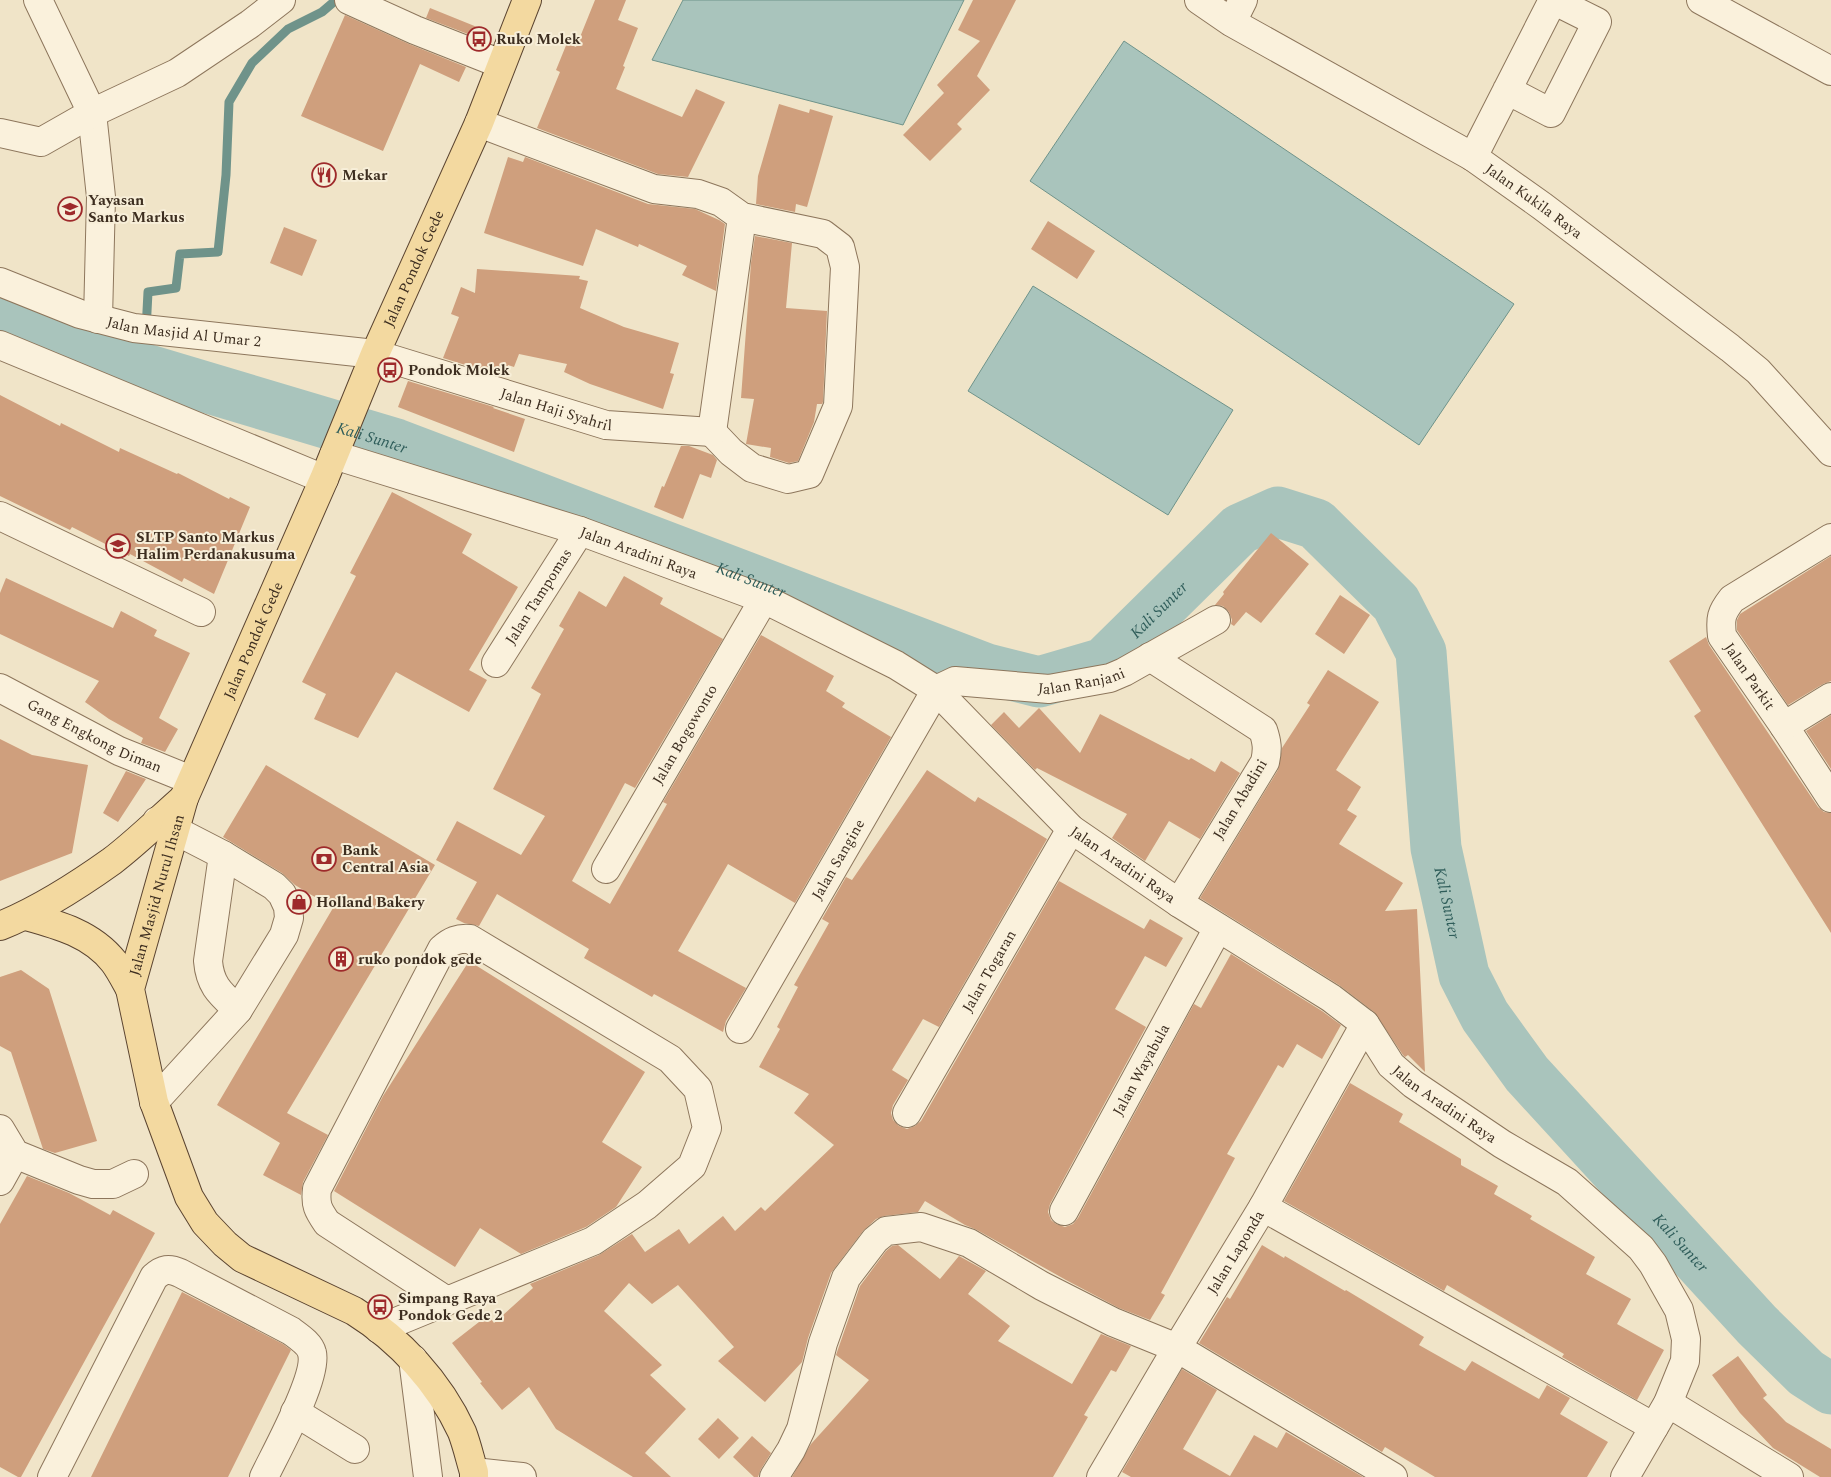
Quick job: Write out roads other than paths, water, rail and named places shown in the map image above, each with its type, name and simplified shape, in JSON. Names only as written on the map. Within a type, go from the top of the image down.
[{"type":"main road","name":"Jalan Pondok Gede","points":[[0,926],[26,916],[166,825],[188,789],[333,457],[375,354],[479,123],[527,0]]},
{"type":"main road","name":"Jalan Masjid Nurul Ihsan","points":[[166,825],[130,989],[154,1102],[189,1196],[205,1223],[225,1244],[242,1258],[354,1311],[379,1329],[413,1359],[440,1392],[462,1433],[474,1475]]},
{"type":"main road","points":[[26,916],[65,927],[89,939],[114,962],[130,989]]},
{"type":"street","points":[[38,0],[92,113],[101,197],[98,319]]},
{"type":"street","points":[[0,132],[41,142],[92,113],[177,73],[282,0]]},
{"type":"street","name":"Jalan Kukila Raya","points":[[1199,0],[1237,11],[1472,157],[1542,206],[1758,371],[1831,452]]},
{"type":"street","points":[[1701,0],[1831,71]]},
{"type":"street","points":[[360,5],[502,64]]},
{"type":"street","points":[[1472,157],[1507,90]]},
{"type":"street","points":[[479,123],[654,189],[698,194],[721,202],[742,217],[823,234],[840,247],[844,267],[838,406],[809,474],[788,479],[752,468],[731,452],[712,432],[742,217]]},
{"type":"street","name":"Jalan Masjid Al Umar 2","points":[[0,282],[80,314],[134,328],[375,354]]},
{"type":"street","name":"Jalan Aradini Raya","points":[[0,345],[333,457],[580,531],[764,599],[896,665],[936,690],[1071,828],[1179,903],[1331,998],[1364,1024],[1391,1065],[1413,1084],[1502,1144],[1567,1182],[1641,1248],[1653,1264],[1679,1310],[1686,1339],[1685,1360],[1668,1403],[1625,1477]]},
{"type":"street","name":"Jalan Haji Syahril","points":[[375,354],[606,425],[712,432]]},
{"type":"street","points":[[0,516],[201,612]]},
{"type":"street","name":"Jalan Tampomas","points":[[496,663],[580,531]]},
{"type":"street","name":"Jalan Parkit","points":[[1831,538],[1732,599],[1724,610],[1720,622],[1722,636],[1831,798]]},
{"type":"street","name":"Jalan Bogowonto","points":[[606,869],[764,599]]},
{"type":"street","name":"Jalan Ranjani","points":[[936,690],[955,681],[1049,689],[1110,678],[1216,620]]},
{"type":"street","name":"Jalan Abadini","points":[[1150,657],[1262,730],[1268,743],[1265,762],[1179,903]]},
{"type":"street","name":"Gang Engkong Diman","points":[[0,688],[188,789]]},
{"type":"street","name":"Jalan Sangine","points":[[740,1029],[936,690]]},
{"type":"street","points":[[1784,726],[1831,697]]},
{"type":"street","points":[[154,1102],[238,1010],[284,935],[289,918],[288,907],[282,894],[274,886],[223,855],[166,825]]},
{"type":"street","name":"Jalan Togaran","points":[[907,1113],[1071,828]]},
{"type":"street","points":[[223,855],[208,961],[209,974],[216,989],[238,1010]]},
{"type":"street","name":"Jalan Wayabula","points":[[1064,1211],[1218,928]]},
{"type":"street","points":[[379,1329],[447,1301],[592,1240],[647,1205],[692,1166],[707,1128],[698,1089],[670,1059],[478,942],[461,938],[451,941],[442,949],[317,1189],[315,1201],[319,1213],[327,1223],[447,1301]]},
{"type":"street","name":"Jalan Laponda","points":[[1101,1477],[1176,1348],[1263,1207],[1364,1024]]},
{"type":"street","points":[[0,1130],[15,1154],[79,1180],[93,1184],[113,1184],[134,1174]]},
{"type":"street","points":[[0,1181],[15,1154]]},
{"type":"street","points":[[1263,1207],[1654,1427]]},
{"type":"street","points":[[774,1477],[791,1450],[801,1429],[823,1343],[843,1284],[870,1246],[886,1231],[921,1227],[969,1242],[1042,1286],[1113,1322],[1176,1348],[1393,1477]]},
{"type":"street","points":[[52,1477],[154,1277],[166,1269],[180,1272],[291,1331],[303,1340],[312,1351],[313,1363],[308,1385],[264,1477]]},
{"type":"street","points":[[413,1359],[428,1477]]},
{"type":"street","points":[[1668,1403],[1789,1477]]},
{"type":"street","points":[[295,1412],[354,1449]]},
{"type":"street","points":[[474,1475],[522,1477]]},
{"type":"water","points":[[683,0],[964,0],[903,125],[652,60]]},
{"type":"water","points":[[1124,41],[1514,304],[1419,445],[1030,181]]},
{"type":"water","points":[[1033,286],[1233,410],[1168,515],[968,391]]},
{"type":"waterway","points":[[144,369],[148,292],[176,288],[180,254],[218,252],[226,175],[229,102],[252,63],[288,29],[322,12],[336,0]]},
{"type":"waterway","name":"Kali Sunter","points":[[0,321],[31,335],[396,444],[987,669],[1039,682],[1104,663],[1240,529],[1278,512],[1316,524],[1396,603],[1421,652],[1436,848],[1464,975],[1485,1016],[1527,1074],[1757,1325],[1806,1373],[1831,1389]]},
{"type":"place","name":"Ruko Molek","points":[[479,39]]},
{"type":"place","name":"Mekar","points":[[324,175]]},
{"type":"place","name":"Yayasan Santo Markus","points":[[70,209]]},
{"type":"place","name":"Pondok Molek","points":[[390,370]]},
{"type":"place","name":"SLTP Santo Markus Halim Perdanakusuma","points":[[118,546]]},
{"type":"place","name":"Bank Central Asia","points":[[324,859]]},
{"type":"place","name":"Holland Bakery","points":[[299,902]]},
{"type":"place","name":"ruko pondok gede","points":[[341,959]]},
{"type":"place","name":"Simpang Raya Pondok Gede 2","points":[[380,1307]]}]
